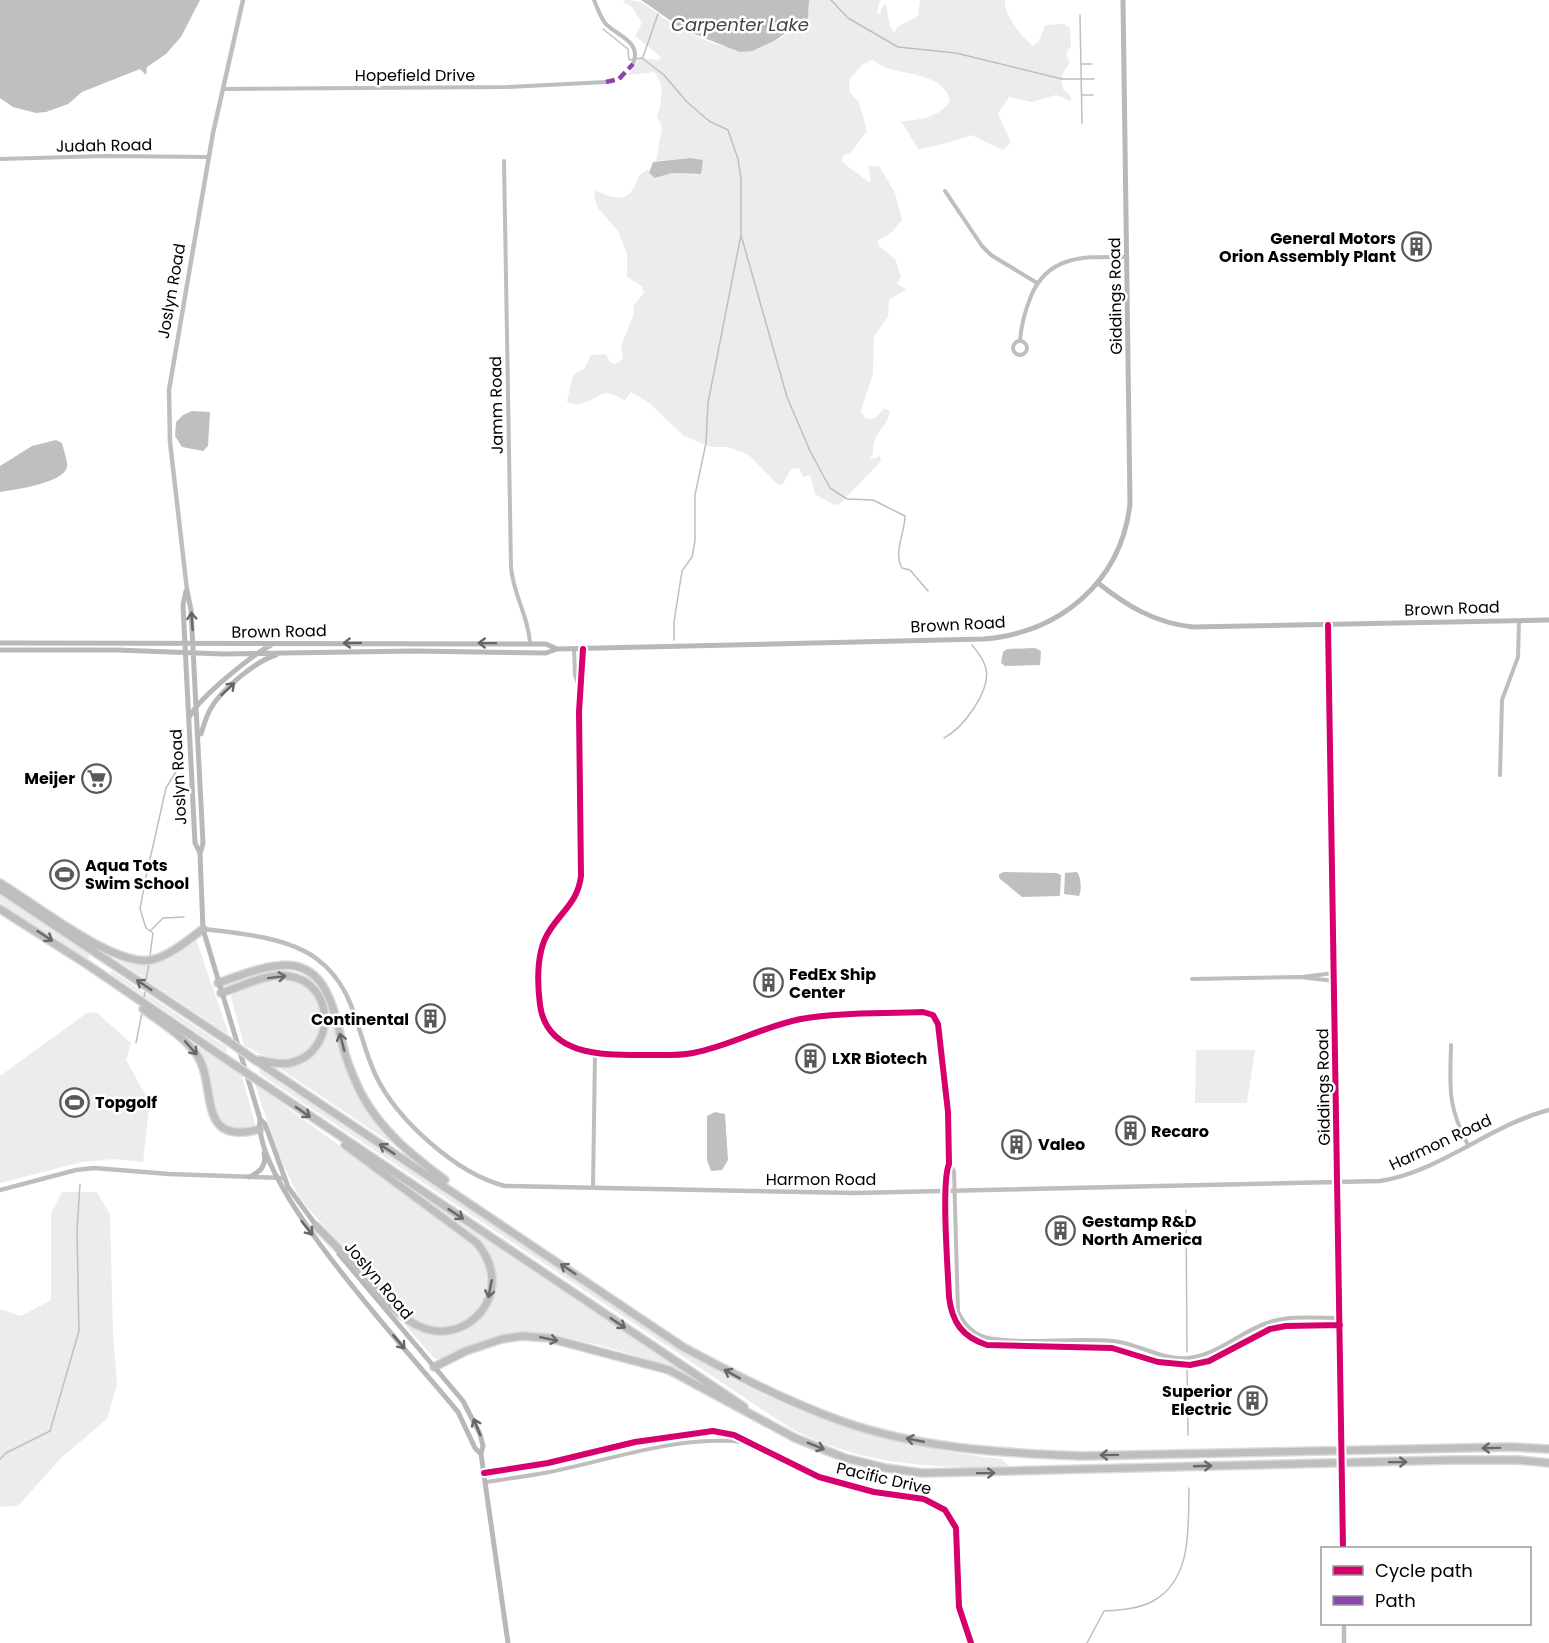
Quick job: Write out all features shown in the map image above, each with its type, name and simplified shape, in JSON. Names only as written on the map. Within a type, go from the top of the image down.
[{"type":"highway","points":[[0,883],[99,950],[118,968],[454,1191],[683,1347],[740,1378],[843,1422],[906,1438],[973,1450],[1081,1456],[1511,1447],[1549,1449]]},
{"type":"highway","points":[[0,889],[99,950],[138,961],[159,958],[203,929]]},
{"type":"highway","points":[[0,909],[88,965],[320,1124],[764,1420]]},
{"type":"highway","points":[[218,983],[278,965],[300,968],[316,977],[327,991],[350,1068],[374,1114],[390,1136],[454,1191]]},
{"type":"highway","points":[[221,993],[282,976],[306,983],[320,997],[326,1023],[322,1037],[307,1057],[290,1063],[254,1059]]},
{"type":"highway","points":[[131,996],[140,1007],[188,1044],[198,1057],[204,1071],[210,1110],[218,1123],[230,1131],[261,1133]]},
{"type":"highway","points":[[316,1226],[394,1309],[418,1327],[440,1332],[460,1328],[477,1317],[487,1303],[492,1276],[489,1260],[477,1243],[320,1124]]},
{"type":"highway","points":[[434,1367],[466,1351],[502,1339],[522,1336],[548,1338],[669,1370],[795,1438],[845,1458],[886,1468],[922,1473],[1450,1460],[1518,1460],[1549,1463]]},
{"type":"main road","name":"Giddings Road","points":[[1098,583],[1120,545],[1130,504],[1123,0]]},
{"type":"main road","name":"Brown Road","points":[[0,650],[185,653],[381,651],[546,653],[557,649],[574,648],[998,638],[1025,632],[1054,620],[1081,600],[1098,583],[1141,612],[1178,625],[1207,627],[1549,620]]},
{"type":"main road","name":"Joslyn Road","points":[[187,590],[183,604],[184,644],[195,843],[200,854]]},
{"type":"main road","name":"Joslyn Road","points":[[187,590],[195,653],[200,739],[203,843],[200,854],[203,929],[260,1119],[261,1133],[277,1178],[300,1219],[452,1405],[481,1454],[508,1643]]},
{"type":"main road","name":"Brown Road","points":[[0,643],[69,641],[184,644],[439,642],[546,644],[557,649]]},
{"type":"main road","points":[[69,641],[70,650],[78,645],[128,645],[140,642]]},
{"type":"main road","points":[[17,650],[39,645],[64,645],[69,641]]},
{"type":"main road","points":[[381,651],[385,646],[425,646],[439,642]]},
{"type":"main road","points":[[188,722],[198,705],[256,653],[272,644]]},
{"type":"main road","points":[[528,652],[530,644]]},
{"type":"main road","points":[[200,739],[208,714],[220,696],[254,666],[284,652]]},
{"type":"main road","name":"Joslyn Road","points":[[260,1119],[265,1124],[284,1178],[316,1226],[463,1401],[480,1434],[483,1446],[481,1454]]},
{"type":"main road","points":[[249,1177],[264,1166],[261,1133]]},
{"type":"main road","points":[[421,1368],[434,1367]]},
{"type":"main road","points":[[452,1405],[459,1406],[463,1401]]},
{"type":"street","name":"Joslyn Road","points":[[187,590],[168,405],[179,323],[209,157],[243,0]]},
{"type":"street","points":[[594,0],[606,23],[627,38],[634,51],[633,64]]},
{"type":"street","name":"Hopefield Drive","points":[[223,89],[506,87],[606,82]]},
{"type":"street","name":"Judah Road","points":[[0,159],[104,156],[209,157]]},
{"type":"street","name":"Jamm Road","points":[[504,161],[511,576],[529,627],[530,644]]},
{"type":"street","points":[[945,191],[991,255],[1037,283]]},
{"type":"street","points":[[1020,340],[1024,314],[1037,283],[1053,267],[1071,259],[1128,257]]},
{"type":"street","points":[[1500,775],[1502,700],[1518,657],[1519,620]]},
{"type":"street","name":"Giddings Road","points":[[1328,625],[1343,1547]]},
{"type":"street","points":[[574,648],[574,675],[580,686]]},
{"type":"street","points":[[583,649],[580,686],[581,876],[575,900],[551,929],[542,949],[540,1005],[549,1028],[559,1039],[570,1047],[595,1054],[690,1054],[788,1022],[811,1017],[929,1013],[936,1019],[948,1112],[949,1164],[946,1171],[946,1190],[951,1314],[960,1330],[976,1342],[987,1345],[1112,1348],[1158,1362],[1190,1365],[1209,1360],[1269,1329],[1340,1325]]},
{"type":"street","name":"Harmon Road","points":[[203,929],[290,946],[305,952],[329,969],[347,993],[371,1065],[386,1094],[419,1132],[468,1171],[505,1186],[855,1192],[1380,1181],[1404,1176],[1509,1123],[1549,1110]]},
{"type":"street","points":[[1192,979],[1300,977],[1334,973]]},
{"type":"street","points":[[1300,977],[1334,981]]},
{"type":"street","points":[[1450,1045],[1449,1097],[1455,1118],[1468,1145]]},
{"type":"street","points":[[593,1188],[595,1054]]},
{"type":"street","points":[[949,1164],[954,1171],[958,1312],[966,1325],[979,1335],[1020,1339],[1113,1341],[1130,1344],[1160,1355],[1189,1358],[1206,1353],[1267,1322],[1286,1319],[1340,1318]]},
{"type":"street","points":[[0,1190],[94,1167],[170,1174],[284,1178]]},
{"type":"street","name":"Pacific Drive","points":[[484,1473],[544,1463],[619,1446],[713,1431],[734,1434],[819,1477],[874,1492],[924,1499],[945,1510],[956,1528],[959,1607],[973,1642]]},
{"type":"street","name":"Pacific Drive","points":[[486,1482],[546,1472],[621,1454],[714,1440],[748,1443]]},
{"type":"street","points":[[619,1446],[621,1454]]},
{"type":"street","points":[[544,1463],[546,1472]]},
{"type":"street","points":[[1344,1625],[1344,1643]]},
{"type":"shaded area","points":[[625,0],[642,3],[665,19],[703,39],[738,48],[754,47],[771,42],[789,33],[808,18],[809,0],[880,0],[877,13],[879,14],[884,4],[886,5],[890,27],[895,33],[897,27],[918,16],[920,0],[1005,0],[1010,18],[1019,32],[1033,46],[1039,41],[1045,25],[1064,24],[1070,28],[1071,46],[1066,54],[1070,63],[1064,72],[1062,82],[1071,101],[1056,95],[1032,102],[1009,97],[998,114],[1011,142],[1003,150],[971,135],[945,144],[918,149],[901,121],[928,117],[942,110],[950,100],[940,85],[922,76],[892,70],[872,60],[863,64],[849,80],[850,93],[859,102],[867,131],[850,153],[844,155],[842,162],[869,182],[871,181],[868,166],[879,166],[895,193],[902,220],[891,233],[877,241],[879,246],[895,259],[901,277],[897,284],[906,289],[889,300],[888,317],[874,336],[873,373],[861,411],[865,418],[872,419],[884,409],[890,411],[877,435],[873,454],[870,457],[871,459],[880,456],[881,461],[840,504],[834,505],[815,494],[810,475],[803,477],[799,468],[791,469],[783,484],[778,485],[749,455],[728,447],[711,447],[684,436],[649,403],[631,392],[625,400],[607,393],[584,403],[567,402],[573,375],[584,369],[591,355],[606,354],[610,362],[615,364],[623,359],[621,346],[634,314],[633,306],[644,293],[642,286],[627,277],[627,254],[618,231],[598,208],[594,196],[596,190],[608,196],[623,197],[631,192],[639,176],[648,170],[655,178],[672,173],[698,175],[703,160],[690,158],[656,161],[662,127],[657,117],[661,100],[660,82],[654,72],[628,75],[640,58],[658,60],[661,57],[635,36],[642,23],[632,7],[623,2]]},
{"type":"shaded area","points":[[0,895],[90,955],[88,959],[0,903]]},
{"type":"shaded area","points":[[196,939],[229,1035],[118,961],[119,959],[145,963]]},
{"type":"shaded area","points":[[285,969],[310,978],[324,993],[340,1049],[379,1126],[400,1149],[276,1066],[317,1050],[327,1025],[324,1000],[294,975],[242,982],[241,980]]},
{"type":"shaded area","points":[[112,971],[226,1047],[227,1053],[110,973]]},
{"type":"shaded area","points":[[288,979],[308,989],[319,1004],[322,1021],[318,1038],[308,1051],[291,1058],[270,1057],[244,1045],[231,997],[247,986]]},
{"type":"shaded area","name":"Topgolf","points":[[88,1012],[97,1013],[131,1043],[126,1060],[146,1096],[149,1108],[143,1162],[114,1159],[82,1162],[0,1183],[0,1076]]},
{"type":"shaded area","points":[[189,1041],[241,1074],[256,1127],[231,1128],[216,1116],[208,1078]]},
{"type":"shaded area","points":[[1196,1050],[1255,1050],[1247,1103],[1195,1103]]},
{"type":"shaded area","points":[[259,1069],[660,1337],[740,1383],[824,1419],[867,1433],[956,1453],[1002,1459],[1008,1465],[1002,1467],[946,1466],[893,1461],[842,1449],[790,1428],[260,1074]]},
{"type":"shaded area","points":[[255,1084],[476,1245],[483,1259],[486,1288],[476,1313],[465,1322],[452,1327],[435,1328],[420,1323],[398,1309],[300,1199],[278,1154]]},
{"type":"shaded area","points":[[62,1192],[97,1192],[110,1214],[113,1333],[117,1384],[107,1419],[60,1459],[18,1506],[0,1507],[0,1309],[21,1316],[51,1300],[51,1214]]},
{"type":"shaded area","points":[[438,1208],[681,1370],[680,1372],[618,1350],[543,1334],[505,1334],[452,1356],[435,1359],[399,1318],[424,1331],[452,1332],[485,1309],[493,1264],[473,1235]]},
{"type":"water","points":[[0,0],[200,0],[181,37],[166,54],[147,67],[146,75],[140,69],[82,92],[68,104],[36,113],[13,107],[0,98]]},
{"type":"water","name":"Carpenter Lake","points":[[641,0],[809,0],[808,18],[774,41],[752,51],[740,52],[684,30]]},
{"type":"water","points":[[690,158],[703,160],[701,174],[672,173],[655,178],[649,173],[653,162]]},
{"type":"water","points":[[192,411],[210,412],[208,446],[203,451],[182,447],[175,436],[176,422],[183,415]]},
{"type":"water","points":[[56,440],[62,443],[66,458],[67,467],[64,473],[37,485],[0,492],[0,466],[32,446]]},
{"type":"water","points":[[1035,648],[1041,651],[1040,665],[1005,666],[1001,663],[1003,652],[1007,649]]},
{"type":"water","points":[[1004,872],[1061,875],[1060,896],[1022,897],[999,878],[999,874]]},
{"type":"water","points":[[1077,872],[1081,884],[1079,896],[1064,894],[1065,873]]},
{"type":"water","points":[[715,1112],[725,1114],[728,1160],[722,1170],[711,1171],[707,1160],[707,1116]]},
{"type":"waterway","points":[[831,0],[848,18],[898,47],[956,53],[1062,79],[1094,79]]},
{"type":"waterway","points":[[643,57],[658,14]]},
{"type":"waterway","points":[[1080,15],[1082,123]]},
{"type":"waterway","points":[[603,29],[628,49],[629,60],[642,58]]},
{"type":"waterway","points":[[642,58],[664,75],[687,102],[709,121],[728,130],[738,159],[741,179],[741,235],[708,403],[706,443],[695,495],[695,541],[692,557],[682,571],[674,622],[674,640]]},
{"type":"waterway","points":[[1081,64],[1092,64]]},
{"type":"waterway","points":[[1082,95],[1093,95]]},
{"type":"waterway","points":[[741,235],[787,397],[810,451],[830,488],[847,499],[873,500],[905,516],[899,549],[900,562],[902,568],[910,570],[928,591]]},
{"type":"waterway","points":[[944,738],[967,718],[984,688],[986,669],[981,656],[972,645]]},
{"type":"waterway","points":[[150,956],[153,933],[146,928],[140,909],[166,788],[180,765]]},
{"type":"waterway","points":[[151,930],[163,918],[184,917]]},
{"type":"waterway","points":[[146,980],[149,964]]},
{"type":"waterway","points":[[144,997],[145,992]]},
{"type":"waterway","points":[[136,1043],[142,1012]]},
{"type":"waterway","points":[[0,1459],[6,1453],[50,1431],[79,1331],[77,1231],[80,1184]]},
{"type":"waterway","points":[[1186,1210],[1187,1352]]},
{"type":"waterway","points":[[1187,1369],[1188,1435]]},
{"type":"waterway","points":[[1087,1643],[1104,1611],[1129,1609],[1147,1604],[1166,1591],[1175,1579],[1182,1566],[1186,1550],[1189,1488]]},
{"type":"marked path","points":[[606,82],[619,79],[633,64]]},
{"type":"cycle path","points":[[1328,625],[1343,1547]]},
{"type":"cycle path","points":[[583,649],[579,712],[581,876],[573,899],[545,938],[539,966],[540,1005],[545,1022],[553,1034],[565,1043],[595,1053],[674,1055],[707,1050],[774,1026],[801,1019],[831,1015],[923,1012],[933,1015],[938,1024],[948,1112],[949,1164],[945,1208],[950,1306],[956,1321],[971,1338],[987,1345],[1112,1348],[1158,1362],[1190,1365],[1209,1361],[1270,1329],[1286,1326],[1340,1325]]},
{"type":"cycle path","points":[[484,1473],[548,1463],[635,1442],[713,1431],[734,1435],[819,1477],[874,1492],[924,1499],[945,1510],[956,1528],[959,1607],[971,1643]]},
{"type":"place","name":"General Motors Orion Assembly Plant","points":[[1417,247]]},
{"type":"place","name":"Meijer","points":[[96,778]]},
{"type":"place","name":"Aqua Tots Swim School","points":[[64,874]]},
{"type":"place","name":"FedEx Ship Center","points":[[768,983]]},
{"type":"place","name":"Continental","points":[[430,1019]]},
{"type":"place","name":"LXR Biotech","points":[[811,1058]]},
{"type":"place","name":"Topgolf","points":[[74,1102]]},
{"type":"place","name":"Recaro","points":[[1130,1131]]},
{"type":"place","name":"Valeo","points":[[1017,1144]]},
{"type":"place","name":"Gestamp R&D North America","points":[[1061,1230]]},
{"type":"place","name":"Superior Electric","points":[[1253,1400]]}]
